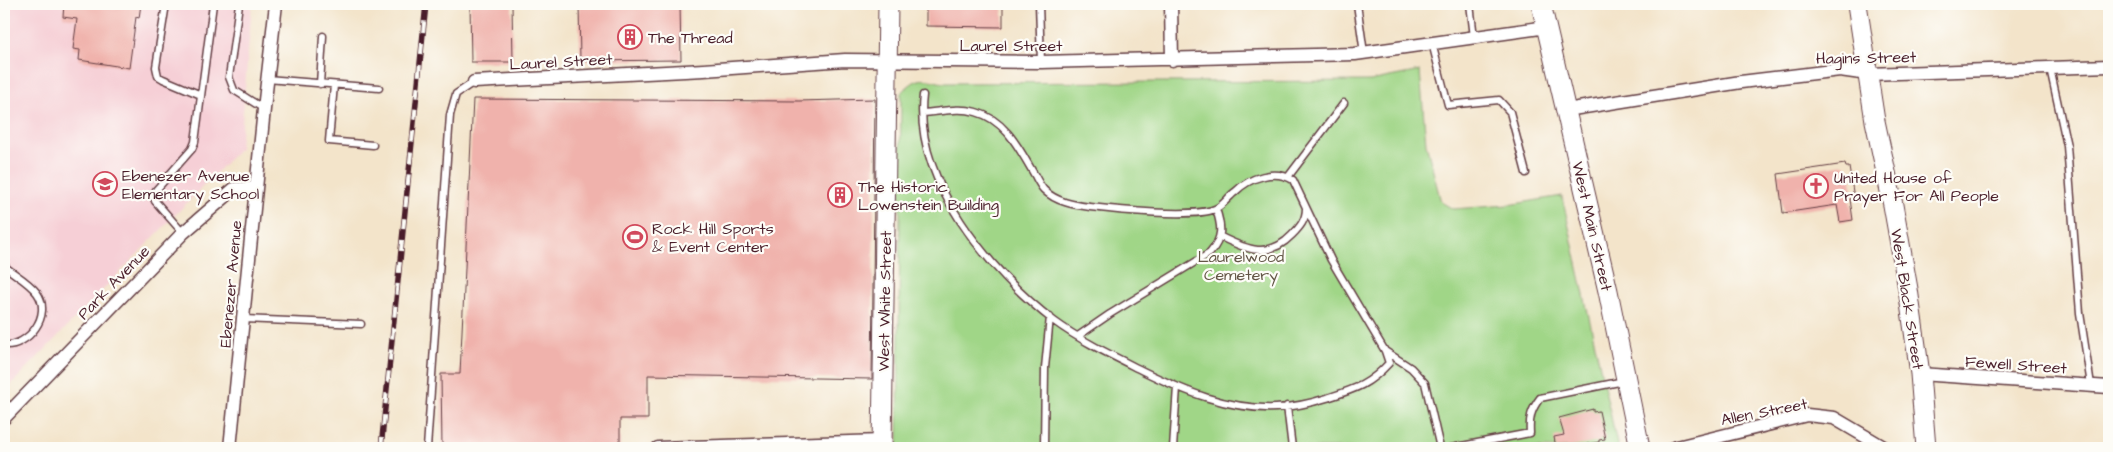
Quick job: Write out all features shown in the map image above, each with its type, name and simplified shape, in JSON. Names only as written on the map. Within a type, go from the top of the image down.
[{"type":"street","name":"Ebenezer Avenue","points":[[230,448],[244,319],[255,188],[276,4]]},
{"type":"street","name":"West White Street","points":[[882,445],[889,60],[888,4]]},
{"type":"street","points":[[1171,4],[1172,60]]},
{"type":"street","name":"West Main Street","points":[[1541,4],[1608,291],[1640,448]]},
{"type":"street","name":"West Black Street","points":[[1857,4],[1875,121],[1893,205],[1908,290],[1920,374],[1926,448]]},
{"type":"street","name":"Laurel Street","points":[[474,82],[704,70],[845,60],[1040,62],[1172,60],[1364,53],[1546,27]]},
{"type":"street","name":"Hagins Street","points":[[1566,110],[1741,82],[1840,70],[1868,74],[2109,66]]},
{"type":"street","name":"Park Avenue","points":[[7,409],[183,233],[234,189],[255,188]]},
{"type":"street","name":"Fewell Street","points":[[1920,374],[2109,387]]},
{"type":"street","name":"Allen Street","points":[[1672,448],[1807,415],[1834,418],[1885,448]]},
{"type":"street","points":[[658,448],[882,445]]},
{"type":"lane","points":[[166,4],[156,67],[157,72],[163,80],[201,95]]},
{"type":"lane","points":[[183,233],[155,201],[154,197],[156,190],[192,149],[213,4]]},
{"type":"lane","points":[[239,4],[229,77],[234,90],[264,109]]},
{"type":"lane","points":[[1039,4],[1040,62]]},
{"type":"lane","points":[[1357,4],[1364,53]]},
{"type":"lane","points":[[1470,4],[1474,37]]},
{"type":"lane","points":[[320,84],[323,36]]},
{"type":"lane","points":[[1432,43],[1448,105],[1499,100],[1510,112],[1526,172]]},
{"type":"lane","points":[[2050,68],[2067,146],[2080,313],[2091,386]]},
{"type":"lane","points":[[267,79],[379,88]]},
{"type":"lane","points":[[427,448],[450,115],[456,94],[474,82]]},
{"type":"lane","points":[[334,85],[329,141],[373,145]]},
{"type":"lane","points":[[923,95],[923,113],[929,159],[944,193],[972,235],[1001,272],[1018,290],[1050,317],[1078,336],[1177,387],[1215,400],[1244,406],[1276,408],[1308,404],[1361,386],[1376,378],[1389,363],[1385,351],[1334,266],[1294,180],[1285,175],[1271,174],[1259,178],[1235,191],[1216,209],[1203,213],[1104,209],[1063,202],[1044,190],[1014,140],[992,118],[976,112],[962,110],[923,113]]},
{"type":"lane","points":[[1288,177],[1344,103]]},
{"type":"lane","points":[[1221,238],[1248,250],[1275,248],[1300,227],[1306,215],[1306,207]]},
{"type":"lane","points":[[1078,336],[1110,314],[1202,259],[1217,246],[1221,238],[1221,223],[1216,209]]},
{"type":"lane","points":[[4,266],[38,294],[42,312],[38,323],[30,334],[14,344],[4,344]]},
{"type":"lane","points":[[1044,448],[1045,368],[1050,317]]},
{"type":"lane","points":[[244,319],[361,324]]},
{"type":"lane","points":[[1385,351],[1411,368],[1424,383],[1440,448]]},
{"type":"lane","points":[[1451,448],[1530,433],[1529,421],[1532,409],[1540,398],[1626,380]]},
{"type":"lane","points":[[1173,448],[1177,387]]},
{"type":"lane","points":[[1287,406],[1292,448]]},
{"type":"shaded area","name":"Ebenezer Avenue Elementary School","points":[[4,4],[252,4],[240,148],[4,392]]},
{"type":"green space","name":"Laurelwood Cemetery","points":[[1420,71],[1426,144],[1441,202],[1453,209],[1508,205],[1562,196],[1618,448],[898,448],[901,93],[916,81],[925,79],[943,83],[1370,81]]},
{"type":"building","points":[[64,4],[141,4],[139,18],[136,17],[129,68],[79,60],[80,50],[73,49],[77,19],[63,17]]},
{"type":"building","points":[[470,4],[512,4],[513,62],[471,62]]},
{"type":"building","name":"The Thread","points":[[579,4],[680,4],[681,60],[580,61]]},
{"type":"building","points":[[926,4],[1003,4],[1003,27],[926,26]]},
{"type":"building","name":"Rock Hill Sports & Event Center","points":[[473,99],[799,101],[875,99],[872,379],[648,375],[648,419],[620,419],[620,448],[442,448],[441,374],[460,374]]},
{"type":"building","name":"United House of Prayer For All People","points":[[1845,164],[1846,167],[1849,167],[1854,198],[1850,199],[1853,220],[1840,222],[1837,205],[1783,213],[1778,174]]},
{"type":"building","points":[[1593,409],[1593,412],[1599,411],[1605,439],[1599,440],[1599,442],[1572,447],[1556,448],[1554,437],[1564,435],[1559,418]]},
{"type":"railway","points":[[381,448],[426,4]]},
{"type":"place","name":"The Thread","points":[[630,37]]},
{"type":"place","name":"Ebenezer Avenue Elementary School","points":[[105,184]]},
{"type":"place","name":"United House of Prayer For All People","points":[[1816,186]]},
{"type":"place","name":"The Historic Lowenstein Building","points":[[840,195]]},
{"type":"place","name":"Rock Hill Sports & Event Center","points":[[635,237]]}]
